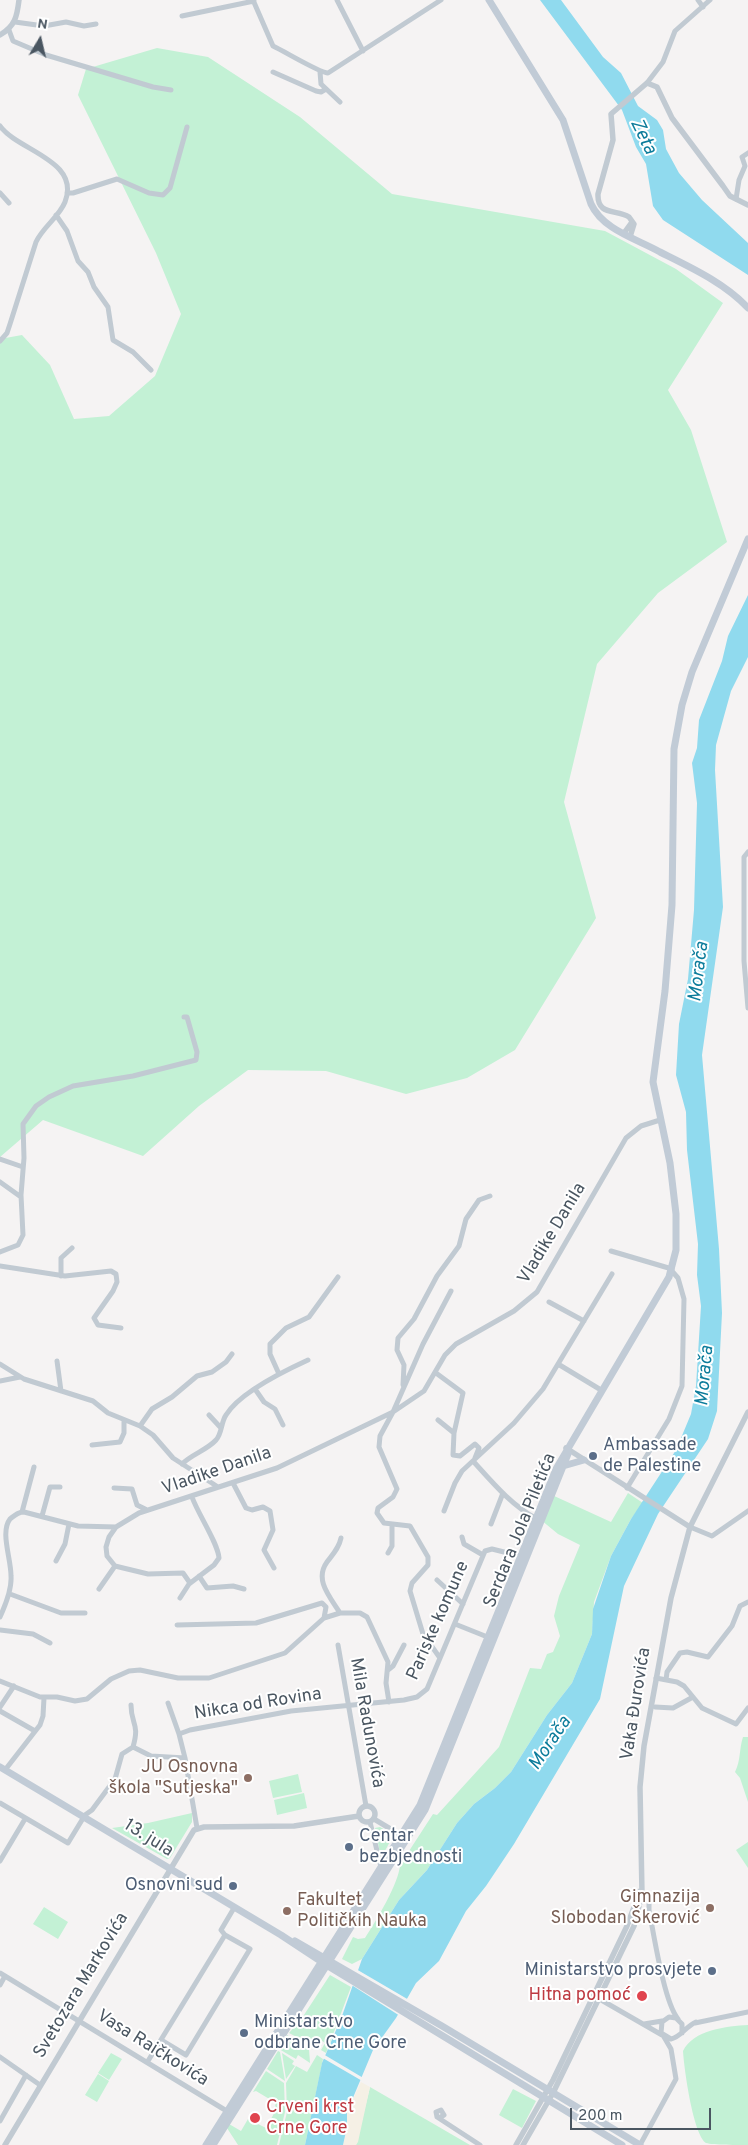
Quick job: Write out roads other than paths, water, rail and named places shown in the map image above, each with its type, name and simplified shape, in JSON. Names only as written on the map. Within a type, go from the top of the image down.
[{"type":"main road","points":[[489,0],[563,120],[593,208],[604,221],[720,285],[748,308]]},
{"type":"main road","name":"Serdara Jola Piletića","points":[[326,1961],[381,1868],[431,1798],[491,1638],[559,1468],[601,1390],[663,1290],[671,1269],[676,1244],[676,1214],[670,1163],[652,1081],[665,991],[672,907],[672,780],[677,729],[684,695],[696,660],[748,538]]},
{"type":"main road","points":[[559,1468],[584,1460]]},
{"type":"main road","name":"Serdara Jola Piletića","points":[[491,1638],[520,1556],[539,1519]]},
{"type":"main road","name":"13. jula","points":[[1,1768],[549,2095]]},
{"type":"main road","name":"Serdara Jola Piletića","points":[[326,1961],[404,1837]]},
{"type":"main road","points":[[206,2145],[326,1961]]},
{"type":"main road","points":[[549,2095],[622,2145]]},
{"type":"main road","points":[[549,2095],[640,2145]]},
{"type":"main road","points":[[213,2145],[229,2112]]},
{"type":"street","points":[[0,35],[9,30],[15,22],[19,0]]},
{"type":"street","points":[[337,0],[363,51]]},
{"type":"street","points":[[182,16],[254,1],[272,44],[320,72],[331,73],[441,0]]},
{"type":"street","points":[[698,0],[702,6]]},
{"type":"street","points":[[628,233],[632,222],[626,215],[605,211],[599,203],[598,194],[613,140],[611,119],[614,110],[647,83],[663,62],[675,31],[710,0]]},
{"type":"street","points":[[15,22],[44,26],[66,22],[84,26],[96,24]]},
{"type":"street","points":[[9,30],[13,41],[46,55],[153,87],[171,90]]},
{"type":"street","points":[[273,72],[316,92],[326,89]]},
{"type":"street","points":[[320,72],[319,80],[340,102]]},
{"type":"street","points":[[647,83],[657,87],[672,118],[695,152],[730,196],[748,205]]},
{"type":"street","points":[[0,126],[14,141],[53,162],[62,173],[67,193],[64,205],[42,231],[36,242],[7,333],[0,341]]},
{"type":"street","points":[[67,193],[73,193],[117,179],[139,190],[163,195],[170,188],[187,127]]},
{"type":"street","points":[[736,199],[739,180],[745,166],[742,157],[748,153]]},
{"type":"street","points":[[0,192],[9,203]]},
{"type":"street","points":[[56,214],[67,232],[78,261],[88,272],[94,287],[108,307],[113,340],[133,352],[151,370]]},
{"type":"street","points":[[747,852],[744,857],[748,1008]]},
{"type":"street","points":[[0,1252],[18,1244],[22,1239],[23,1124],[41,1101],[73,1086],[133,1076],[196,1060],[197,1052],[186,1017],[184,1017]]},
{"type":"street","name":"Vladike Danila","points":[[116,1527],[146,1510],[192,1497],[277,1468],[393,1412],[417,1397],[436,1373],[445,1355],[456,1344],[514,1311],[537,1292],[626,1138],[641,1126],[660,1120]]},
{"type":"street","points":[[0,1159],[23,1167]]},
{"type":"street","points":[[0,1182],[21,1197]]},
{"type":"street","points":[[402,1393],[404,1365],[397,1350],[398,1338],[414,1319],[438,1276],[459,1246],[466,1219],[479,1200],[490,1196]]},
{"type":"street","points":[[60,1276],[61,1258],[72,1248]]},
{"type":"street","points":[[611,1251],[671,1269],[679,1280],[684,1298],[682,1386],[669,1419],[628,1489]]},
{"type":"street","points":[[0,1266],[6,1269],[60,1276],[90,1274],[106,1270],[116,1274],[117,1282],[113,1291],[94,1318],[98,1325],[121,1328]]},
{"type":"street","points":[[444,1511],[459,1475],[533,1402],[612,1274]]},
{"type":"street","points":[[279,1374],[270,1354],[270,1344],[286,1328],[309,1317],[338,1277]]},
{"type":"street","points":[[393,1412],[423,1344],[451,1291]]},
{"type":"street","points":[[549,1302],[584,1320]]},
{"type":"street","points":[[140,1426],[148,1413],[156,1406],[172,1397],[197,1376],[212,1372],[226,1362],[232,1354]]},
{"type":"street","points":[[182,1464],[190,1456],[216,1440],[226,1414],[255,1389],[279,1374],[308,1360]]},
{"type":"street","points":[[58,1361],[60,1391]]},
{"type":"street","points":[[0,1364],[20,1377],[93,1401],[108,1413],[140,1426],[153,1435],[173,1458],[218,1487]]},
{"type":"street","points":[[558,1364],[601,1390]]},
{"type":"street","points":[[436,1373],[463,1393],[454,1433],[453,1455],[460,1456],[476,1444],[479,1448],[474,1460]]},
{"type":"street","points":[[0,1381],[20,1377]]},
{"type":"street","points":[[255,1389],[264,1402],[275,1409],[283,1425]]},
{"type":"street","name":"Vladike Danila","points":[[392,1524],[381,1521],[377,1513],[378,1508],[392,1497],[396,1491],[396,1482],[382,1457],[379,1447],[380,1436],[393,1412]]},
{"type":"street","name":"Vaka Đurovića","points":[[549,2095],[596,1997],[641,1889],[640,1788],[644,1746],[672,1598],[690,1527],[748,1412]]},
{"type":"street","points":[[209,1414],[221,1428]]},
{"type":"street","points":[[92,1446],[120,1442],[124,1433],[124,1420]]},
{"type":"street","points":[[438,1420],[454,1433]]},
{"type":"street","points":[[569,1447],[584,1460],[679,1521],[712,1536],[748,1511]]},
{"type":"street","points":[[474,1460],[503,1493],[525,1512],[539,1519]]},
{"type":"street","points":[[0,1617],[2,1600],[10,1594],[12,1577],[2,1533],[6,1523],[22,1512],[34,1467]]},
{"type":"street","points":[[233,1483],[246,1508],[252,1510],[263,1507],[270,1511],[273,1530],[264,1550],[274,1568]]},
{"type":"street","points":[[42,1516],[50,1487],[60,1487]]},
{"type":"street","points":[[114,1488],[130,1488],[133,1491],[137,1505],[146,1510]]},
{"type":"street","points":[[490,1524],[503,1493]]},
{"type":"street","points":[[180,1598],[190,1583],[217,1561],[219,1554],[192,1497]]},
{"type":"street","points":[[22,1512],[69,1524],[88,1527],[116,1527]]},
{"type":"street","points":[[56,1561],[65,1544],[69,1524]]},
{"type":"street","points":[[388,1553],[393,1542],[392,1524],[410,1526],[423,1547],[429,1562],[412,1583],[410,1591],[424,1634],[440,1658]]},
{"type":"street","points":[[116,1527],[109,1537],[106,1551],[106,1556],[115,1566],[148,1574],[183,1573],[190,1583]]},
{"type":"street","points":[[462,1537],[464,1544],[483,1555]]},
{"type":"street","points":[[340,1613],[321,1578],[324,1567],[337,1551],[341,1538]]},
{"type":"street","name":"Pariske komune","points":[[348,1706],[412,1699],[427,1689],[485,1551],[492,1549],[520,1556]]},
{"type":"street","points":[[99,1589],[115,1566]]},
{"type":"street","points":[[199,1576],[207,1588],[233,1586],[244,1590]]},
{"type":"street","points":[[437,1580],[463,1604]]},
{"type":"street","points":[[10,1594],[61,1613],[85,1613]]},
{"type":"street","points":[[177,1625],[256,1622],[322,1602],[326,1607],[324,1618]]},
{"type":"street","points":[[666,1680],[667,1672],[680,1654],[687,1652],[708,1658],[724,1639],[740,1606],[748,1602]]},
{"type":"street","points":[[0,1681],[44,1698],[57,1697],[81,1701],[92,1696],[111,1679],[129,1671],[140,1670],[178,1678],[202,1679],[236,1670],[284,1653],[324,1618],[340,1613],[366,1615],[385,1655],[388,1670],[386,1682],[389,1702]]},
{"type":"street","points":[[455,1624],[491,1638]]},
{"type":"street","points":[[0,1630],[33,1634],[50,1643]]},
{"type":"street","name":"Mila Radunovića","points":[[338,1645],[366,1806]]},
{"type":"street","points":[[388,1670],[393,1666],[404,1645]]},
{"type":"street","points":[[656,1678],[684,1686],[702,1708],[736,1724],[748,1708]]},
{"type":"street","points":[[0,1707],[14,1686]]},
{"type":"street","points":[[655,1707],[673,1708],[693,1697]]},
{"type":"street","points":[[1,1768],[35,1731],[43,1716],[44,1698]]},
{"type":"street","points":[[168,1703],[179,1734]]},
{"type":"street","points":[[0,1803],[68,1843],[84,1817],[92,1810],[115,1779],[122,1754],[133,1747],[138,1731],[132,1716],[131,1705]]},
{"type":"street","name":"Nikca od Rovina","points":[[197,1828],[186,1758],[179,1734],[190,1730],[292,1711],[348,1706]]},
{"type":"street","points":[[0,1711],[35,1731]]},
{"type":"street","points":[[133,1747],[151,1756],[186,1758]]},
{"type":"street","points":[[359,1816],[361,1808],[366,1806],[375,1811],[372,1820],[381,1868]]},
{"type":"street","points":[[359,1816],[363,1821],[372,1820],[404,1837]]},
{"type":"street","points":[[197,1828],[294,1826],[359,1816]]},
{"type":"street","points":[[0,1861],[25,1819]]},
{"type":"street","name":"Svetozara Markovića","points":[[5,2145],[185,1842],[197,1828]]},
{"type":"street","points":[[649,1899],[652,1928],[670,2000],[679,2020],[681,2034]]},
{"type":"street","points":[[161,2040],[186,2055],[250,1949],[225,1935],[221,1930],[234,1908]]},
{"type":"street","points":[[148,2062],[225,1935]]},
{"type":"street","name":"Vasa Raičkovića","points":[[0,1985],[2,1974],[229,2112]]},
{"type":"street","points":[[596,1997],[672,2040],[681,2034]]},
{"type":"street","points":[[670,2000],[670,2011],[660,2027],[669,2044],[674,2060]]},
{"type":"street","points":[[644,2024],[657,2023],[665,2019],[696,2022],[748,2012]]},
{"type":"street","points":[[640,2145],[675,2082],[675,2044],[687,2027],[696,2022]]},
{"type":"street","points":[[0,2058],[40,2085]]},
{"type":"street","name":"Svetozara Markovića","points":[[0,2121],[3,2111],[26,2075]]},
{"type":"street","points":[[516,2145],[549,2095]]},
{"type":"street","points":[[523,2145],[549,2095]]},
{"type":"street","points":[[441,2117],[448,2124],[480,2145]]},
{"type":"water","name":"Zeta","points":[[540,0],[561,0],[603,57],[621,73],[638,106],[657,120],[663,130],[666,149],[679,173],[702,200],[748,243],[748,275],[663,220],[653,206],[646,164],[636,147],[622,110]]},
{"type":"water","name":"Morača","points":[[748,595],[748,657],[731,691],[716,745],[715,770],[723,907],[702,1055],[719,1249],[722,1313],[717,1411],[708,1439],[658,1514],[624,1586],[600,1699],[514,1844],[486,1886],[466,1911],[439,1961],[416,1983],[396,2018],[373,2050],[347,2112],[347,2127],[343,2145],[305,2145],[322,2063],[342,2016],[362,1959],[399,1900],[427,1870],[457,1823],[474,1804],[495,1788],[511,1772],[547,1715],[572,1683],[592,1634],[593,1609],[611,1556],[631,1519],[676,1450],[691,1414],[696,1386],[701,1306],[697,1275],[698,1244],[687,1150],[686,1112],[676,1075],[679,1024],[688,979],[694,910],[697,803],[692,763],[697,748],[699,720],[722,661],[728,636]]},
{"type":"place","name":"Ambassade de Palestine","points":[[593,1456]]},
{"type":"place","name":"JU Osnovna škola \"Sutjeska\"","points":[[248,1778]]},
{"type":"place","name":"Centar bezbjednosti","points":[[349,1847]]},
{"type":"place","name":"Osnovni sud","points":[[233,1886]]},
{"type":"place","name":"Gimnazija Slobodan Škerović","points":[[710,1908]]},
{"type":"place","name":"Fakultet Političkih Nauka","points":[[287,1911]]},
{"type":"place","name":"Ministarstvo prosvjete","points":[[712,1971]]},
{"type":"place","name":"Hitna pomoć","points":[[642,1996]]},
{"type":"place","name":"Ministarstvo odbrane Crne Gore","points":[[244,2033]]},
{"type":"place","name":"Crveni krst Crne Gore","points":[[255,2118]]}]
